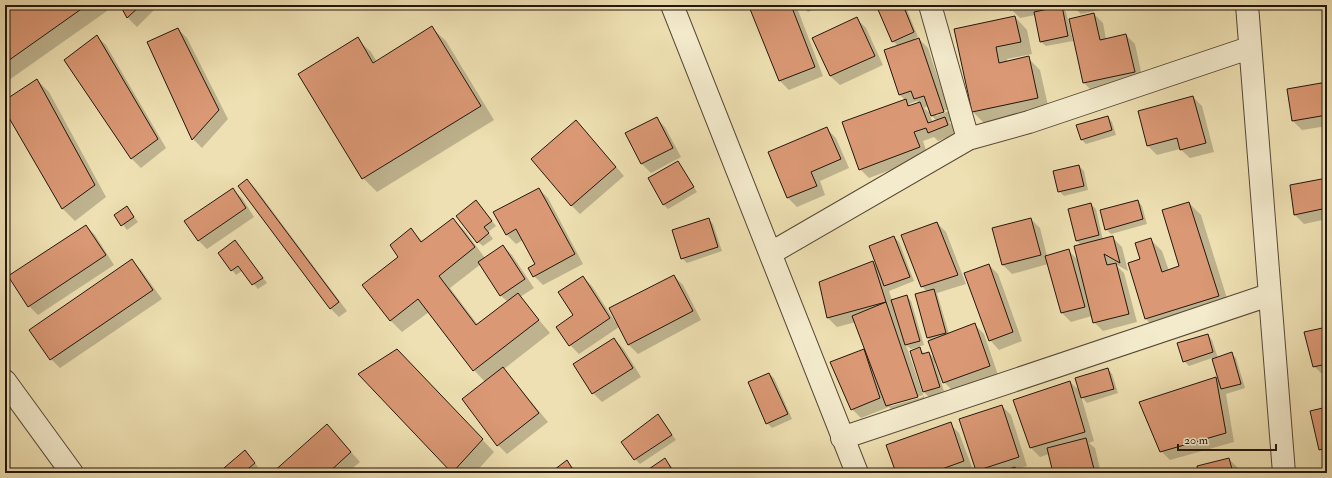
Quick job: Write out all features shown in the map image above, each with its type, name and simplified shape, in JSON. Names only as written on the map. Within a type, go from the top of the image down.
[{"type":"street","points":[[672,5],[857,473]]},
{"type":"street","points":[[930,5],[968,139]]},
{"type":"street","points":[[1247,5],[1249,48],[1284,473]]},
{"type":"street","points":[[771,253],[968,139],[1029,122],[1249,48]]},
{"type":"street","points":[[842,438],[1269,295]]},
{"type":"street","points":[[5,381],[72,473]]},
{"type":"building","points":[[17,5],[87,5],[5,63],[5,13]]},
{"type":"building","points":[[120,5],[141,5],[127,18]]},
{"type":"building","points":[[757,5],[791,5],[815,67],[779,81],[750,9]]},
{"type":"building","points":[[876,5],[903,5],[914,32],[892,42]]},
{"type":"building","points":[[1009,5],[1034,5],[1010,10]]},
{"type":"building","points":[[1062,6],[1068,36],[1040,42],[1034,12]]},
{"type":"building","points":[[1094,13],[1100,40],[1126,34],[1135,72],[1083,83],[1069,19]]},
{"type":"building","points":[[1015,16],[1021,42],[996,47],[999,63],[1029,56],[1038,98],[972,112],[954,29]]},
{"type":"building","points":[[857,17],[875,56],[830,76],[812,38]]},
{"type":"building","points":[[432,26],[481,106],[362,179],[298,74],[358,37],[373,63]]},
{"type":"building","points":[[178,28],[219,110],[192,140],[147,42]]},
{"type":"building","points":[[97,35],[158,139],[131,159],[64,60]]},
{"type":"building","points":[[919,38],[944,112],[931,116],[924,96],[914,99],[911,91],[899,95],[884,50]]},
{"type":"building","points":[[37,79],[95,185],[62,209],[5,111],[5,100]]},
{"type":"building","points":[[1327,82],[1327,115],[1292,121],[1287,89]]},
{"type":"building","points":[[1193,96],[1206,143],[1180,150],[1177,138],[1147,146],[1138,111]]},
{"type":"building","points":[[906,99],[908,106],[920,102],[928,123],[945,117],[948,125],[928,133],[926,128],[914,132],[920,147],[859,170],[842,122]]},
{"type":"building","points":[[1108,116],[1112,130],[1081,140],[1076,125]]},
{"type":"building","points":[[657,117],[673,148],[641,164],[625,133]]},
{"type":"building","points":[[576,120],[616,167],[571,206],[531,159]]},
{"type":"building","points":[[827,127],[841,159],[811,172],[817,186],[787,198],[768,152]]},
{"type":"building","points":[[678,161],[694,187],[663,205],[648,178]]},
{"type":"building","points":[[1079,165],[1084,186],[1058,192],[1053,171]]},
{"type":"building","points":[[1327,178],[1327,208],[1294,215],[1290,185]]},
{"type":"building","points":[[247,179],[339,302],[330,309],[238,186]]},
{"type":"building","points":[[233,188],[246,208],[198,241],[184,221]]},
{"type":"building","points":[[539,188],[575,254],[533,277],[528,268],[535,264],[516,229],[506,235],[493,212]]},
{"type":"building","points":[[476,200],[492,221],[484,227],[489,233],[477,243],[456,216]]},
{"type":"building","points":[[1138,200],[1143,219],[1105,230],[1100,210]]},
{"type":"building","points":[[1189,202],[1219,296],[1145,319],[1128,263],[1140,259],[1135,243],[1151,238],[1162,272],[1179,266],[1162,210]]},
{"type":"building","points":[[1091,203],[1099,235],[1076,241],[1068,209]]},
{"type":"building","points":[[127,206],[134,217],[121,226],[114,215]]},
{"type":"building","points":[[453,218],[475,247],[439,276],[476,325],[518,293],[539,320],[473,371],[418,299],[390,321],[362,285],[398,257],[390,245],[411,228],[421,242]]},
{"type":"building","points":[[709,218],[718,247],[681,259],[672,230]]},
{"type":"building","points":[[1031,218],[1041,255],[1002,265],[992,228]]},
{"type":"building","points":[[937,222],[958,275],[921,287],[901,235]]},
{"type":"building","points":[[86,225],[106,255],[28,307],[8,276]]},
{"type":"building","points":[[894,236],[910,277],[884,286],[869,246]]},
{"type":"building","points":[[1113,236],[1120,263],[1104,254],[1107,265],[1116,263],[1129,314],[1093,323],[1074,246]]},
{"type":"building","points":[[235,240],[263,278],[252,285],[238,266],[231,271],[218,253]]},
{"type":"building","points":[[503,245],[525,279],[500,296],[478,262]]},
{"type":"building","points":[[1069,249],[1085,307],[1061,313],[1045,256]]},
{"type":"building","points":[[132,259],[153,290],[50,360],[29,330]]},
{"type":"building","points":[[873,261],[886,302],[827,318],[819,282]]},
{"type":"building","points":[[989,264],[1013,332],[989,341],[964,273]]},
{"type":"building","points":[[674,275],[693,311],[628,345],[609,308]]},
{"type":"building","points":[[583,276],[610,318],[569,346],[556,327],[573,315],[558,292]]},
{"type":"building","points":[[934,289],[946,333],[927,338],[915,294]]},
{"type":"building","points":[[907,295],[920,341],[905,345],[891,300]]},
{"type":"building","points":[[886,302],[918,397],[886,406],[852,316]]},
{"type":"building","points":[[975,323],[990,366],[943,383],[928,341]]},
{"type":"building","points":[[1327,327],[1327,364],[1313,367],[1304,332]]},
{"type":"building","points":[[1208,334],[1213,352],[1183,362],[1177,343]]},
{"type":"building","points":[[614,338],[633,368],[592,394],[573,364]]},
{"type":"building","points":[[920,347],[922,354],[929,352],[940,387],[923,392],[910,351]]},
{"type":"building","points":[[397,349],[483,439],[452,473],[358,374]]},
{"type":"building","points":[[864,349],[880,398],[851,410],[830,362]]},
{"type":"building","points":[[1232,352],[1241,384],[1221,389],[1212,359]]},
{"type":"building","points":[[503,367],[539,413],[497,446],[462,399]]},
{"type":"building","points":[[1108,368],[1114,389],[1081,398],[1075,378]]},
{"type":"building","points":[[769,373],[788,414],[766,424],[748,382]]},
{"type":"building","points":[[1216,377],[1226,433],[1160,452],[1139,402]]},
{"type":"building","points":[[1070,381],[1085,432],[1030,448],[1013,400]]},
{"type":"building","points":[[1002,405],[1019,457],[976,471],[959,419]]},
{"type":"building","points":[[1327,407],[1327,448],[1319,450],[1310,411]]},
{"type":"building","points":[[658,414],[672,435],[634,460],[621,442]]},
{"type":"building","points":[[951,422],[964,461],[931,473],[896,473],[886,445]]},
{"type":"building","points":[[327,424],[351,452],[328,473],[272,473]]},
{"type":"building","points":[[1086,438],[1095,473],[1053,473],[1047,448]]},
{"type":"building","points":[[245,450],[255,463],[243,473],[228,473],[224,468]]},
{"type":"building","points":[[665,458],[674,473],[643,473]]},
{"type":"building","points":[[1229,458],[1233,473],[1198,473],[1197,466]]},
{"type":"building","points":[[567,460],[575,473],[550,473]]},
{"type":"building","points":[[1015,467],[1017,473],[997,473]]}]
